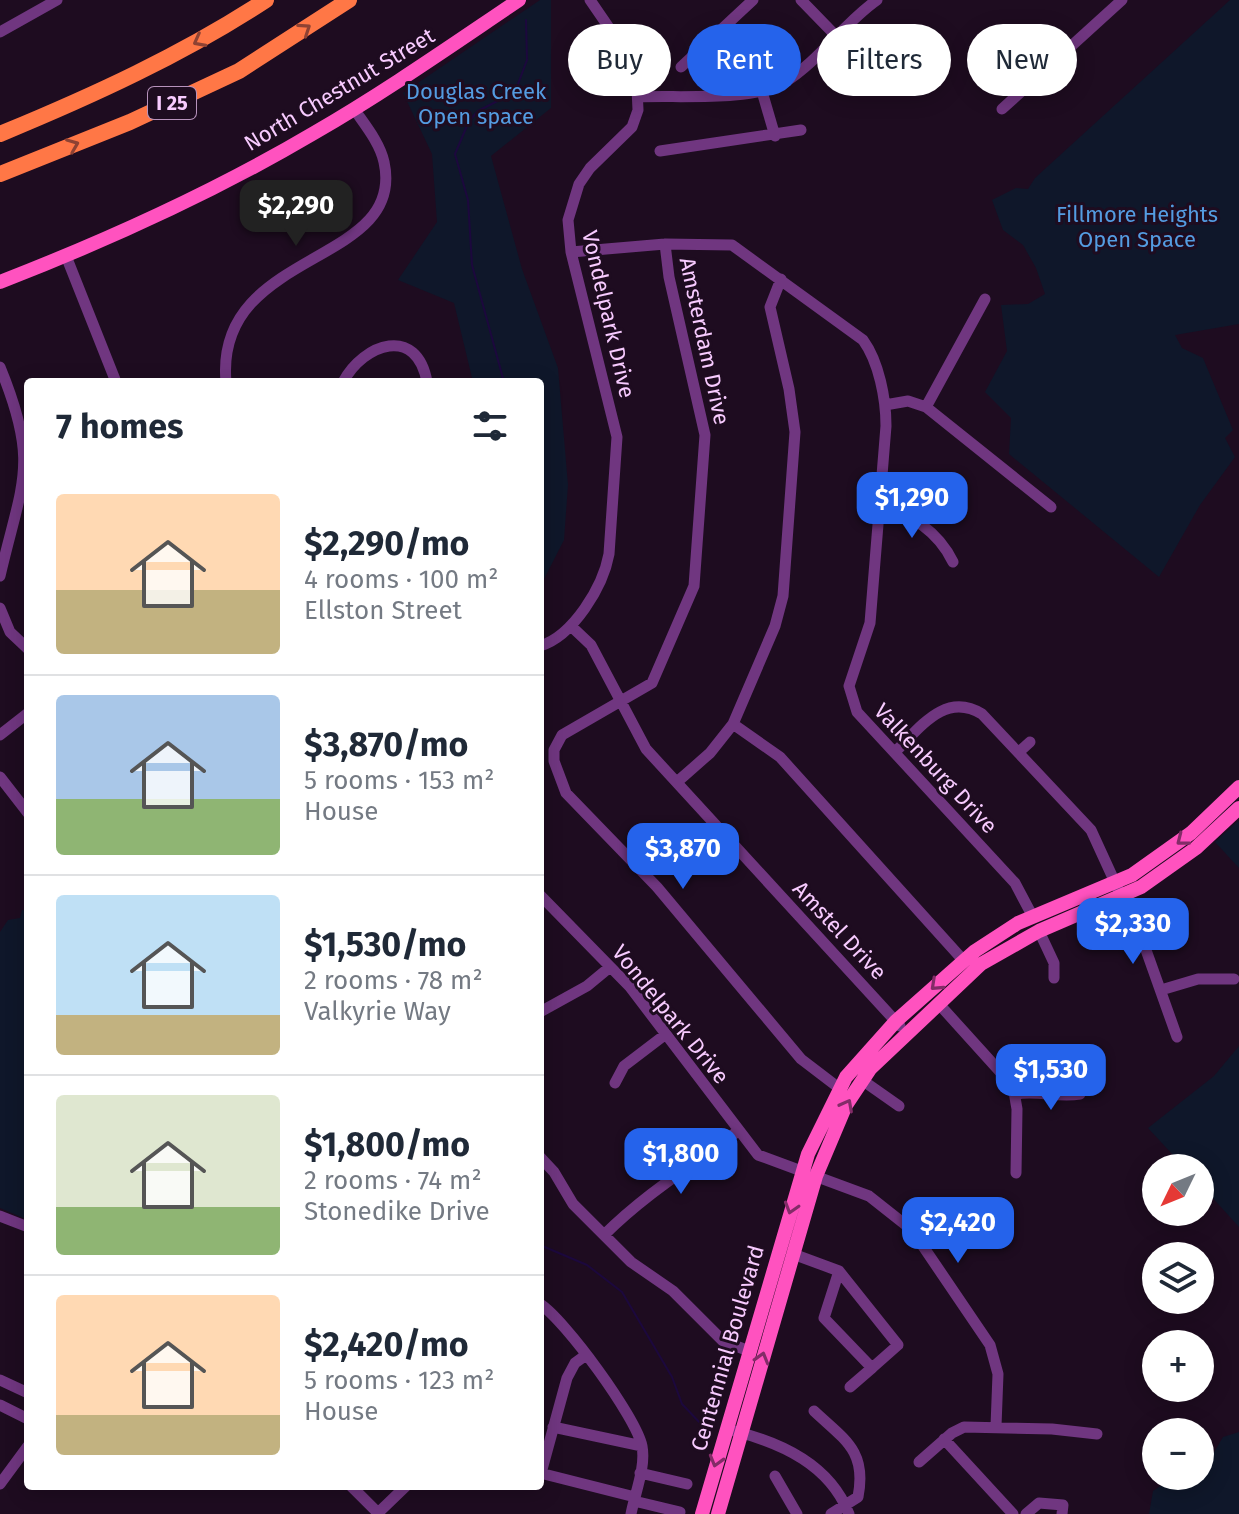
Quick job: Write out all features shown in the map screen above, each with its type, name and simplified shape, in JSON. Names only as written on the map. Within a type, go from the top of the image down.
[{"type":"highway","name":"I 25","points":[[0,134],[119,83],[218,31],[266,0]]},
{"type":"highway","name":"I 25","points":[[0,174],[130,122],[239,71],[349,0]]},
{"type":"main road","name":"North Chestnut Street","points":[[0,282],[66,256],[214,187],[354,109],[519,0]]},
{"type":"main road","name":"Centennial Boulevard","points":[[1119,890],[1191,833],[1239,787]]},
{"type":"main road","name":"Centennial Boulevard","points":[[720,1507],[734,1453],[730,1432],[749,1351],[809,1175],[846,1105],[901,1027],[963,960],[994,937],[1036,924],[1201,854],[1239,808]]},
{"type":"main road","name":"Centennial Boulevard","points":[[702,1514],[793,1254],[816,1134],[839,1088],[859,1061],[901,1027],[938,1003],[981,964],[1036,924]]},
{"type":"street","points":[[0,32],[57,0]]},
{"type":"street","points":[[590,0],[636,67],[638,97],[724,96]]},
{"type":"street","points":[[681,67],[753,0]]},
{"type":"street","points":[[801,0],[824,24]]},
{"type":"street","points":[[852,24],[877,0]]},
{"type":"street","points":[[1002,109],[1122,0]]},
{"type":"street","points":[[801,69],[817,56]]},
{"type":"street","points":[[763,96],[775,136]]},
{"type":"street","name":"Vondelpark Drive","points":[[572,627],[608,561],[617,437],[571,252],[568,220],[579,184],[590,168],[632,127],[638,97]]},
{"type":"street","points":[[226,378],[231,342],[253,300],[275,280],[352,236],[375,212],[384,191],[384,161],[354,109]]},
{"type":"street","points":[[660,151],[801,130]]},
{"type":"street","name":"Valkenburg Drive","points":[[571,252],[665,244],[732,245],[863,340],[872,355],[885,405],[870,623],[849,686],[857,712],[1015,883],[1054,963],[1054,978]]},
{"type":"street","name":"Amsterdam Drive","points":[[665,244],[669,277],[705,435],[696,572],[689,600],[656,677],[647,688],[569,729],[557,742],[556,772],[566,793],[657,887],[801,1059],[839,1088]]},
{"type":"street","points":[[66,256],[114,378]]},
{"type":"street","points":[[677,782],[710,753],[733,724],[775,626],[785,584],[795,432],[789,389],[770,307],[781,279]]},
{"type":"street","points":[[926,407],[985,299]]},
{"type":"street","points":[[346,378],[356,364],[384,346],[395,344],[405,346],[421,360],[426,378]]},
{"type":"street","points":[[0,367],[20,419],[24,447]]},
{"type":"street","points":[[885,405],[908,401],[926,407],[1051,507]]},
{"type":"street","points":[[0,576],[24,479]]},
{"type":"street","points":[[879,508],[898,510],[912,517],[945,545],[953,562]]},
{"type":"street","points":[[0,608],[10,632],[24,645]]},
{"type":"street","points":[[544,644],[558,639],[572,627]]},
{"type":"street","name":"Amstel Drive","points":[[572,627],[591,645],[638,740],[901,1027]]},
{"type":"street","points":[[895,752],[938,712],[955,705],[982,714],[1091,830],[1161,990],[1177,1037]]},
{"type":"street","points":[[0,735],[24,716]]},
{"type":"street","points":[[733,724],[780,757],[963,960]]},
{"type":"street","points":[[1019,752],[1030,742]]},
{"type":"street","points":[[0,777],[24,808]]},
{"type":"street","name":"Vondelpark Drive","points":[[544,899],[610,967],[666,1034],[738,1131],[766,1160],[869,1196],[895,1214],[918,1238],[990,1345],[998,1374],[996,1426]]},
{"type":"street","points":[[544,1010],[587,986],[610,967]]},
{"type":"street","points":[[1161,990],[1198,979],[1234,979]]},
{"type":"street","points":[[938,1003],[1008,1080],[1016,1094],[1016,1173]]},
{"type":"street","points":[[615,1083],[624,1066],[666,1034]]},
{"type":"street","points":[[862,1080],[899,1106]]},
{"type":"street","points":[[1016,1094],[1035,1091],[1064,1097],[1080,1094]]},
{"type":"street","points":[[604,1235],[644,1197],[672,1181],[738,1131]]},
{"type":"street","points":[[544,1161],[573,1204],[638,1268],[673,1291],[723,1341],[749,1351]]},
{"type":"street","points":[[0,1216],[24,1225]]},
{"type":"street","points":[[793,1254],[839,1271],[898,1345],[850,1387]]},
{"type":"street","points":[[839,1271],[824,1318],[872,1368]]},
{"type":"street","points":[[544,1307],[563,1323],[637,1431],[642,1446],[631,1514]]},
{"type":"street","points":[[544,1459],[571,1368],[586,1355]]},
{"type":"street","points":[[0,1380],[24,1391]]},
{"type":"street","points":[[0,1405],[24,1417]]},
{"type":"street","points":[[814,1411],[859,1457],[858,1497],[847,1510],[831,1514]]},
{"type":"street","points":[[919,1462],[944,1439],[964,1427],[996,1426],[1097,1434]]},
{"type":"street","points":[[553,1427],[642,1446]]},
{"type":"street","points":[[730,1432],[796,1454],[819,1471],[847,1510]]},
{"type":"street","points":[[944,1439],[1013,1514]]},
{"type":"street","points":[[0,1484],[24,1451]]},
{"type":"street","points":[[640,1473],[687,1484]]},
{"type":"street","points":[[544,1474],[680,1512]]},
{"type":"street","points":[[775,1476],[797,1514]]},
{"type":"street","points":[[355,1490],[378,1513],[402,1490]]},
{"type":"street","points":[[1026,1514],[1039,1503],[1063,1505],[1062,1514]]},
{"type":"green space","name":"Douglas Creek Open space","points":[[540,0],[551,0],[551,108],[491,156],[522,269],[558,368],[568,485],[564,540],[544,579],[544,378],[472,378],[454,303],[398,280],[437,222],[432,154],[403,93]]},
{"type":"green space","name":"Fillmore Heights Open Space","points":[[1230,0],[1239,0],[1239,324],[1175,335],[1182,348],[1203,358],[1233,430],[1225,438],[1235,457],[1200,505],[1159,577],[1009,454],[1011,418],[985,392],[1007,351],[1001,305],[1028,304],[1045,294],[1036,268],[1023,245],[1003,230],[992,200],[1016,188],[1028,189],[1035,178]]},
{"type":"green space","points":[[1239,820],[1239,868],[1215,842]]},
{"type":"green space","points":[[24,910],[24,1218],[0,1208],[0,932],[8,920],[20,918]]},
{"type":"green space","points":[[1239,1046],[1239,1227],[1214,1199],[1214,1154],[1172,1154],[1148,1128],[1214,1076]]},
{"type":"green space","points":[[1239,1432],[1239,1514],[1149,1514],[1154,1490],[1214,1490],[1214,1452],[1223,1437]]},
{"type":"waterway","points":[[503,378],[472,265],[468,200],[455,154],[469,121],[478,111],[515,92],[527,60],[526,20]]},
{"type":"waterway","points":[[544,1247],[587,1265],[622,1292],[672,1377],[682,1404],[702,1425]]}]
